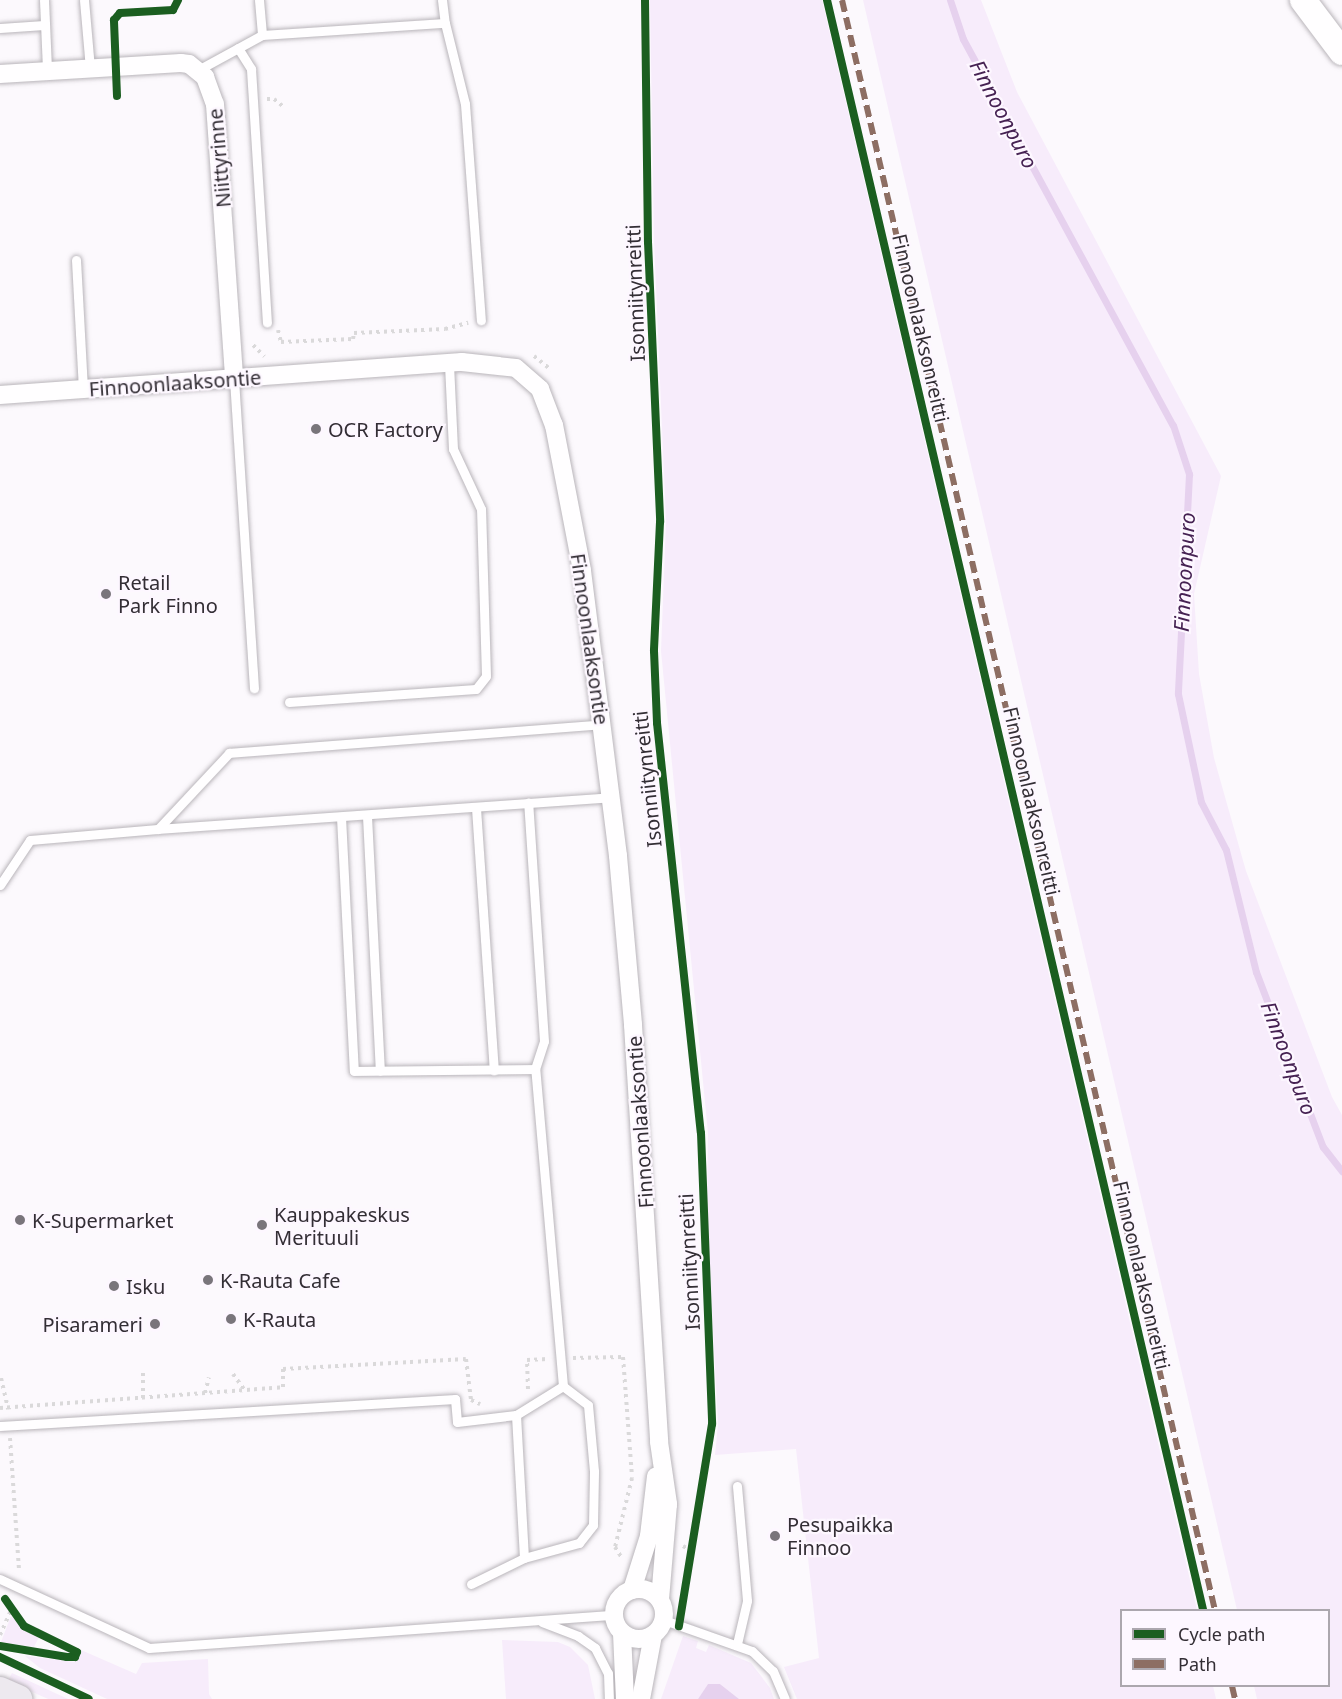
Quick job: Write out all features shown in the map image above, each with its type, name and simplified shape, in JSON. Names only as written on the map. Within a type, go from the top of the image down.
[{"type":"main road","points":[[0,1691],[18,1699]]},
{"type":"street","points":[[1303,0],[1342,52]]},
{"type":"street","points":[[0,74],[181,63],[198,70]]},
{"type":"street","name":"Niittyrinne","points":[[198,70],[210,86],[215,104],[233,371]]},
{"type":"street","name":"Finnoonlaaksontie","points":[[0,395],[82,389],[233,371],[483,362],[516,368],[540,389],[549,407],[582,571],[603,724],[634,1037],[659,1442],[668,1504],[660,1600]]},
{"type":"street","name":"Finnoonlaaksontie","points":[[632,1590],[649,1536],[659,1442]]},
{"type":"street","points":[[625,1699],[622,1633],[614,1615],[619,1599],[632,1590],[647,1590],[660,1600],[659,1628],[641,1699]]},
{"type":"street","points":[[622,1633],[637,1640],[659,1628]]},
{"type":"lane","points":[[44,0],[48,70]]},
{"type":"lane","points":[[84,0],[90,68]]},
{"type":"lane","points":[[259,0],[262,34]]},
{"type":"lane","points":[[442,0],[445,23],[465,104],[481,320]]},
{"type":"lane","points":[[198,70],[262,34],[445,23]]},
{"type":"lane","points":[[0,28],[44,25]]},
{"type":"lane","points":[[238,48],[251,69],[267,322]]},
{"type":"lane","points":[[75,260],[82,389]]},
{"type":"lane","points":[[288,702],[476,689],[486,676],[481,509],[453,449],[449,363]]},
{"type":"lane","points":[[233,371],[254,688]]},
{"type":"lane","points":[[158,829],[229,753],[603,724]]},
{"type":"lane","points":[[0,885],[30,840],[610,797]]},
{"type":"lane","points":[[471,1584],[524,1558],[579,1543],[593,1525],[594,1471],[588,1405],[563,1386],[535,1069],[544,1041],[528,803]]},
{"type":"lane","points":[[476,808],[494,1070]]},
{"type":"lane","points":[[367,816],[380,1071]]},
{"type":"lane","points":[[341,818],[354,1071],[535,1069]]},
{"type":"lane","points":[[5,1426],[455,1399],[457,1422],[516,1415],[563,1386]]},
{"type":"lane","points":[[516,1415],[524,1558]]},
{"type":"lane","points":[[737,1486],[747,1601],[737,1644]]},
{"type":"lane","points":[[0,1579],[149,1648],[542,1622],[614,1615]]},
{"type":"lane","points":[[542,1622],[578,1636],[596,1648],[608,1673],[609,1699]]},
{"type":"lane","points":[[659,1628],[737,1644],[763,1660],[780,1682],[785,1699]]},
{"type":"path","points":[[267,322],[279,331],[281,342],[352,339],[354,333],[445,329],[481,320]]},
{"type":"path","points":[[526,351],[540,359],[557,379]]},
{"type":"path","points":[[233,371],[273,361]]},
{"type":"path","points":[[142,1398],[143,1369]]},
{"type":"path","points":[[233,1374],[244,1390]]},
{"type":"path","points":[[205,1393],[209,1377]]},
{"type":"path","points":[[1,1378],[19,1570],[5,1599],[18,1617]]},
{"type":"path","points":[[682,1536],[683,1546],[692,1556]]},
{"type":"path","points":[[692,1556],[695,1541]]},
{"type":"path","points":[[0,1635],[12,1608]]},
{"type":"shaded area","points":[[650,0],[822,0],[1197,1609],[1120,1609],[1120,1687],[1213,1687],[1216,1699],[797,1699],[784,1667],[819,1658],[796,1449],[715,1455],[718,1424],[707,1214],[708,1133],[661,651],[666,522],[654,241]]},
{"type":"shaded area","points":[[863,0],[981,0],[1017,92],[1221,476],[1194,594],[1199,674],[1214,758],[1246,871],[1332,1097],[1342,1115],[1342,1699],[1257,1699],[1254,1687],[1330,1687],[1330,1609],[1237,1609]]},
{"type":"shaded area","points":[[11,1616],[25,1630],[39,1637],[34,1647],[1,1642]]},
{"type":"shaded area","points":[[683,1636],[698,1641],[696,1648],[706,1652],[709,1645],[751,1663],[770,1688],[774,1699],[739,1699],[720,1684],[708,1684],[698,1699],[661,1699]]},
{"type":"shaded area","points":[[502,1640],[558,1642],[570,1647],[588,1665],[595,1699],[506,1699]]},
{"type":"shaded area","points":[[81,1650],[136,1674],[142,1663],[208,1659],[209,1694],[212,1699],[107,1699],[40,1668],[25,1656],[75,1662]]},
{"type":"shaded area","points":[[12,1673],[68,1699],[48,1699],[8,1681]]},
{"type":"shaded area","points":[[708,1684],[720,1684],[739,1699],[698,1699]]},
{"type":"waterway","name":"Finnoonpuro","points":[[950,0],[963,39],[1173,425],[1189,474],[1178,694],[1201,802],[1226,850],[1256,972],[1323,1147],[1342,1171]]},
{"type":"marked path","points":[[842,0],[1215,1609]]},
{"type":"marked path","points":[[1232,1687],[1235,1699]]},
{"type":"cycle path","points":[[117,96],[114,20],[120,13],[173,10],[178,0]]},
{"type":"cycle path","name":"Isonniitynreitti","points":[[645,0],[648,242],[660,522],[654,651],[657,723],[701,1133],[712,1424],[679,1626]]},
{"type":"cycle path","name":"Finnoonlaaksonreitti","points":[[827,0],[1203,1609]]},
{"type":"cycle path","points":[[0,1646],[67,1657],[75,1657],[77,1652],[24,1626],[5,1599]]},
{"type":"cycle path","points":[[0,1657],[89,1699]]},
{"type":"place","name":"OCR Factory","points":[[316,429]]},
{"type":"place","name":"Retail Park Finno","points":[[106,594]]},
{"type":"place","name":"K-Supermarket","points":[[20,1220]]},
{"type":"place","name":"Kauppakeskus Merituuli","points":[[262,1225]]},
{"type":"place","name":"K-Rauta Cafe","points":[[208,1280]]},
{"type":"place","name":"Isku","points":[[114,1286]]},
{"type":"place","name":"K-Rauta","points":[[231,1319]]},
{"type":"place","name":"Pisarameri","points":[[155,1324]]},
{"type":"place","name":"Pesupaikka Finnoo","points":[[775,1536]]}]
